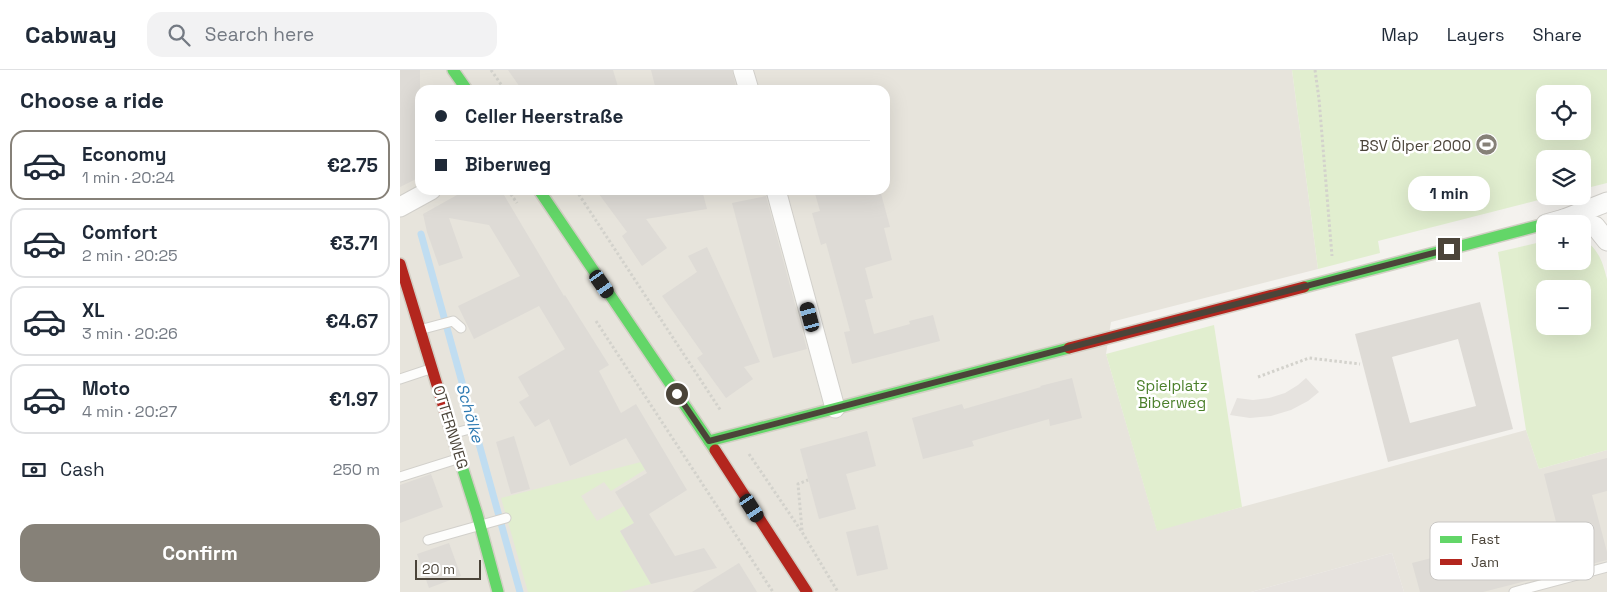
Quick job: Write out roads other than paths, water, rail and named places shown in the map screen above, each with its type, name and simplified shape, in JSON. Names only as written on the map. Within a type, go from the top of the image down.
[{"type":"street","points":[[453,70],[464,85]]},
{"type":"street","points":[[744,70],[748,85]]},
{"type":"street","points":[[400,207],[422,195]]},
{"type":"street","points":[[542,195],[709,441],[807,592]]},
{"type":"street","points":[[777,195],[835,408]]},
{"type":"street","points":[[1574,215],[1607,202]]},
{"type":"street","points":[[1591,225],[1595,226],[1607,241]]},
{"type":"street","points":[[709,441],[1536,226]]},
{"type":"street","name":"OTTERNWEG","points":[[400,264],[410,309],[420,330],[460,458],[486,523],[498,592]]},
{"type":"lane","points":[[420,330],[453,321],[461,328]]},
{"type":"lane","points":[[400,379],[432,368]]},
{"type":"lane","points":[[452,433],[477,427]]},
{"type":"lane","points":[[400,477],[460,458]]},
{"type":"lane","points":[[428,540],[506,518]]},
{"type":"lane","points":[[1594,570],[1607,567]]},
{"type":"lane","points":[[1514,592],[1559,580]]},
{"type":"waterway","name":"Schölke","points":[[421,234],[520,592]]},
{"type":"place","name":"BSV Ölper 2000","points":[[1487,145]]},
{"type":"park label","name":"Spielplatz Biberweg","points":[[1172,394]]}]
